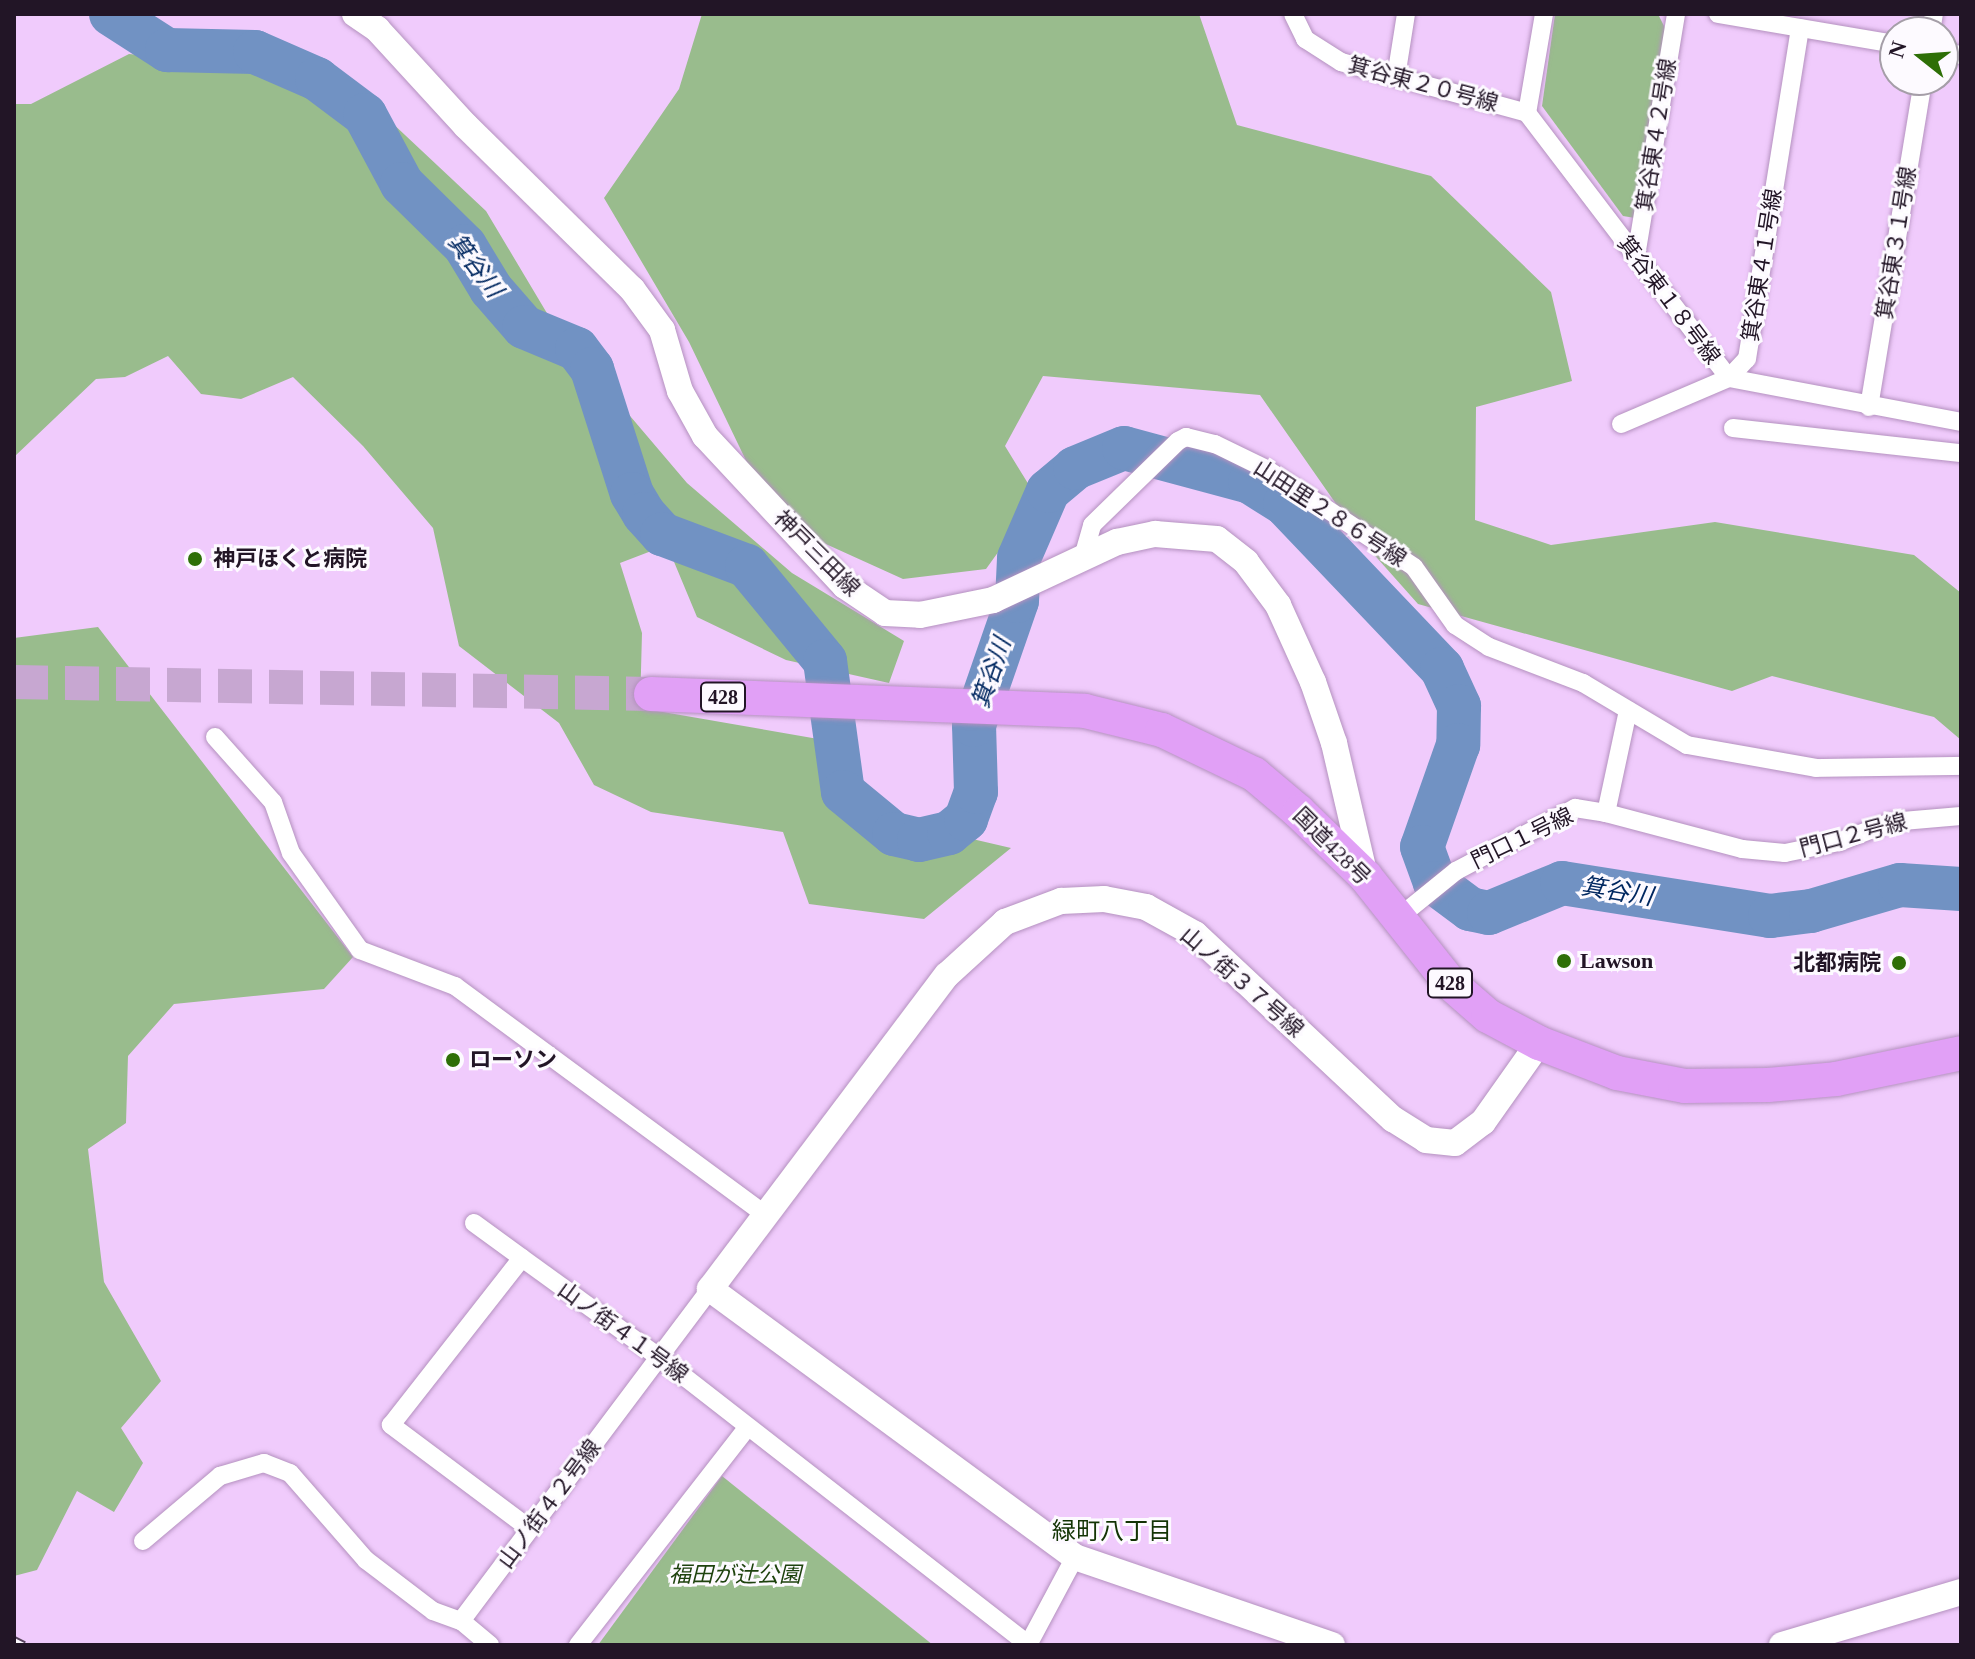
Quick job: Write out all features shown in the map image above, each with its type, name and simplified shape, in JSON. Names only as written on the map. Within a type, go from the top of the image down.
[{"type":"highway","name":"国道428号","points":[[651,694],[1085,711],[1162,730],[1254,774],[1365,876],[1410,910],[1459,991],[1488,1016],[1539,1043],[1617,1073],[1685,1086],[1836,1079],[1961,1053]]},
{"type":"street","name":"神戸三田線","points":[[355,14],[377,29],[466,126],[632,289],[662,330],[680,391],[705,436],[845,586],[885,613],[920,615],[993,600],[1117,542],[1186,533],[1217,539],[1246,562],[1278,605],[1313,682],[1334,743],[1365,876]]},
{"type":"street","name":"箕谷東２０号線","points":[[1293,14],[1305,39],[1341,62],[1527,113]]},
{"type":"street","points":[[1396,77],[1406,14]]},
{"type":"street","points":[[1527,113],[1544,14]]},
{"type":"street","name":"箕谷東４２号線","points":[[1636,256],[1676,14]]},
{"type":"street","points":[[1718,14],[1879,41]]},
{"type":"street","name":"箕谷東４１号線","points":[[1729,378],[1747,359],[1800,28]]},
{"type":"street","name":"箕谷東３１号線","points":[[1869,407],[1920,96]]},
{"type":"street","name":"箕谷東１８号線","points":[[1527,113],[1729,378],[1869,407],[1961,422]]},
{"type":"street","points":[[1621,424],[1729,378]]},
{"type":"street","points":[[1733,428],[1961,453]]},
{"type":"street","name":"山田里２８６号線","points":[[1083,557],[1092,525],[1178,441],[1186,437],[1215,444],[1268,470],[1414,567],[1455,625],[1489,647],[1583,683],[1687,745],[1816,768],[1961,766]]},
{"type":"street","name":"門口１号線","points":[[1410,910],[1456,871],[1575,808],[1606,813],[1628,710]]},
{"type":"street","points":[[215,737],[273,802],[291,853],[360,950],[455,986],[766,1215]]},
{"type":"street","name":"門口２号線","points":[[1606,813],[1742,849],[1785,853],[1839,842],[1891,822],[1961,816]]},
{"type":"street","name":"山ノ街３７号線","points":[[659,1357],[947,975],[1005,922],[1061,901],[1104,899],[1146,907],[1195,934],[1393,1119],[1426,1140],[1455,1143],[1483,1122],[1539,1043]]},
{"type":"street","name":"山ノ街４１号線","points":[[474,1223],[659,1357],[1028,1644]]},
{"type":"street","points":[[522,1258],[391,1425],[530,1529]]},
{"type":"street","points":[[710,1289],[1075,1557],[1284,1639],[1332,1645]]},
{"type":"street","name":"山ノ街４２号線","points":[[461,1621],[659,1357]]},
{"type":"street","points":[[578,1645],[748,1427]]},
{"type":"street","points":[[143,1541],[220,1476],[264,1463],[290,1473],[366,1560],[433,1611],[461,1621],[490,1645]]},
{"type":"street","points":[[1028,1644],[1075,1557]]},
{"type":"street","points":[[1782,1645],[1961,1592]]},
{"type":"green space","points":[[702,14],[1199,14],[1237,125],[1431,176],[1551,292],[1572,381],[1476,407],[1475,520],[1551,545],[1715,522],[1914,555],[1961,593],[1961,740],[1934,717],[1772,676],[1732,691],[1418,604],[1362,541],[1260,395],[1043,376],[1005,446],[1037,498],[986,569],[903,579],[775,521],[689,342],[604,198],[679,89]]},
{"type":"green space","points":[[1555,14],[1658,14],[1666,30],[1635,218],[1623,216],[1542,106]]},
{"type":"green space","points":[[129,54],[242,65],[373,105],[486,211],[557,330],[687,483],[792,573],[904,641],[889,683],[786,660],[697,617],[667,545],[620,563],[642,633],[640,708],[847,744],[848,810],[1011,848],[924,919],[809,904],[783,832],[651,812],[594,785],[559,723],[459,646],[433,528],[363,446],[293,377],[241,399],[201,394],[168,356],[125,377],[96,379],[14,457],[14,104],[31,104]]},
{"type":"green space","points":[[98,627],[353,957],[324,989],[174,1004],[128,1056],[126,1123],[88,1149],[104,1282],[161,1381],[121,1428],[143,1463],[114,1512],[77,1491],[37,1570],[14,1576],[14,638]]},
{"type":"green space","name":"福田が辻公園","points":[[722,1476],[933,1645],[598,1645]]},
{"type":"waterway","name":"箕谷川","points":[[111,14],[167,50],[255,52],[317,79],[365,115],[402,184],[465,246],[491,289],[524,327],[577,349],[592,369],[632,494],[644,514],[662,534],[747,566],[825,661],[843,792],[894,834],[919,840],[949,833],[966,819],[976,792],[974,725],[1017,601],[1019,558],[1048,491],[1075,468],[1124,448],[1250,482],[1285,504],[1442,669],[1459,706],[1458,745],[1422,847],[1435,883],[1470,909],[1489,913],[1562,883],[1770,916],[1811,911],[1900,885],[1961,889]]},
{"type":"tunnel","points":[[14,682],[651,694]]},
{"type":"railway","points":[[14,1640],[24,1645]]},
{"type":"place","name":"神戸ほくと病院","points":[[195,559]]},
{"type":"place","name":"Lawson","points":[[1564,961]]},
{"type":"place","name":"北都病院","points":[[1899,963]]},
{"type":"place","name":"ローソン","points":[[453,1060]]},
{"type":"district","name":"緑町八丁目","points":[[1112,1532]]}]
